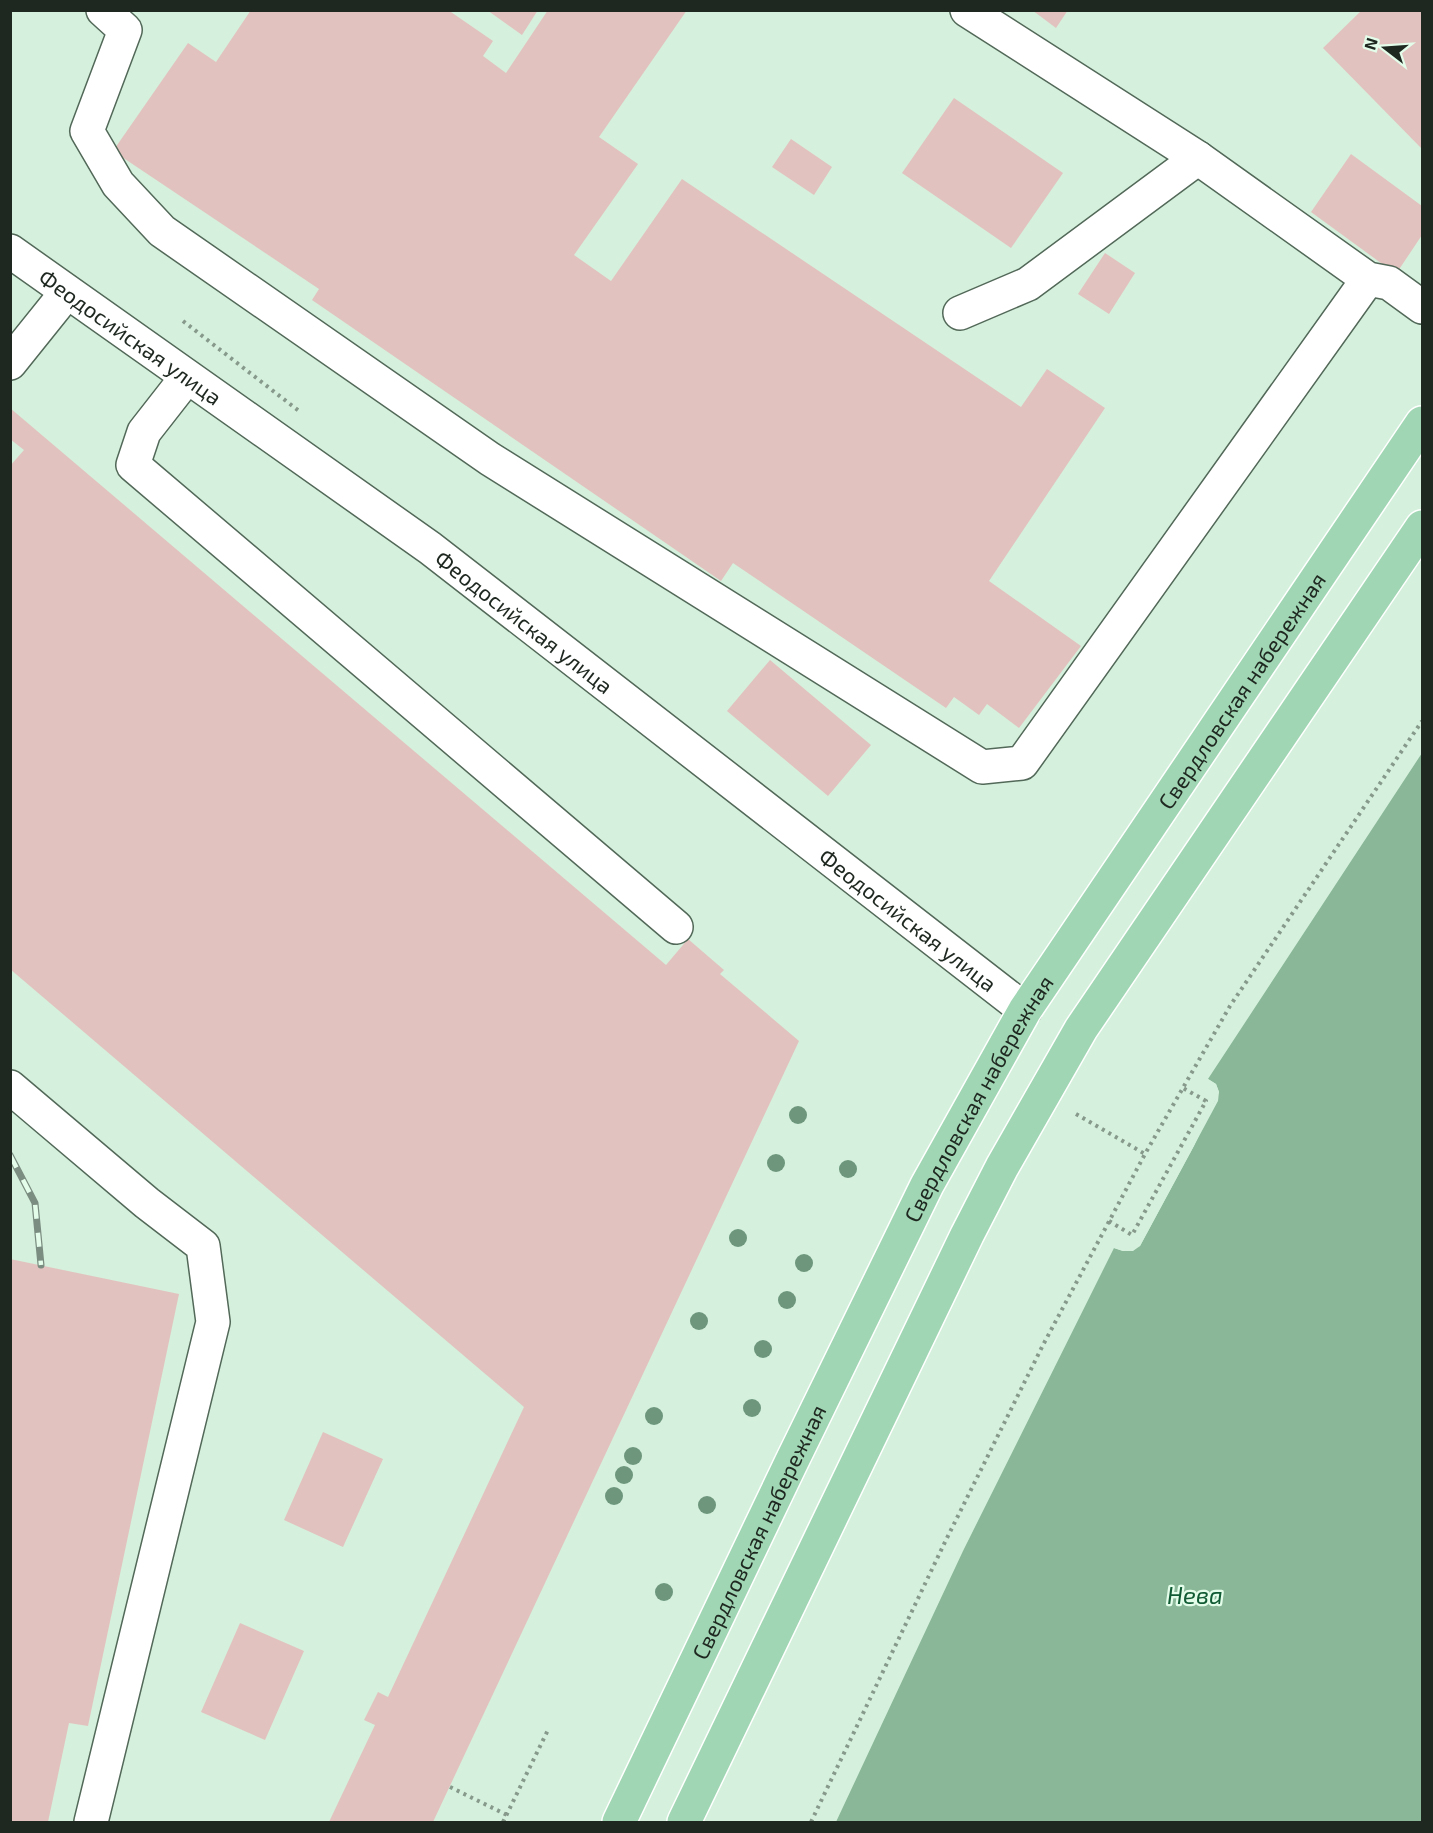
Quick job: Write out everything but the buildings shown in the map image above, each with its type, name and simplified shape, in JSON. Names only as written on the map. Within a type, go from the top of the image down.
[{"type":"main road","name":"Свердловская набережная","points":[[619,1822],[785,1473],[927,1185],[1025,1010],[1422,423]]},
{"type":"main road","points":[[684,1822],[967,1235],[1008,1157],[1081,1029],[1422,527]]},
{"type":"street","points":[[103,10],[125,30],[87,131],[118,184],[162,231],[489,459],[982,767],[1022,763],[1368,279]]},
{"type":"street","points":[[967,10],[1198,158],[1368,279],[1389,283],[1422,307]]},
{"type":"street","points":[[960,313],[1028,284],[1198,158]]},
{"type":"street","name":"Феодосийская улица","points":[[10,252],[430,548],[1025,1010]]},
{"type":"street","points":[[10,363],[67,292]]},
{"type":"street","points":[[187,377],[144,432],[133,465],[676,927]]},
{"type":"street","points":[[10,1087],[147,1203],[203,1246],[213,1322],[91,1822]]},
{"type":"path","points":[[811,1822],[1043,1344],[1145,1154],[1230,1006],[1422,721]]},
{"type":"path","points":[[1109,1221],[1132,1235],[1206,1101],[1183,1088]]},
{"type":"path","points":[[1076,1114],[1145,1154]]},
{"type":"path","points":[[503,1822],[549,1728]]},
{"type":"path","points":[[450,1787],[507,1815]]},
{"type":"water","name":"Нева","points":[[1422,753],[1422,1822],[836,1822],[963,1551],[1114,1248],[1123,1251],[1140,1246],[1194,1146],[1219,1092],[1216,1084],[1208,1079]]},
{"type":"pier","points":[[1208,1079],[1216,1084],[1219,1092],[1218,1101],[1140,1246],[1133,1251],[1114,1248],[1116,1245],[1132,1248],[1137,1244],[1215,1100],[1216,1092],[1213,1086],[1206,1081]]},
{"type":"railway","points":[[10,1155],[35,1203],[41,1265]]}]
